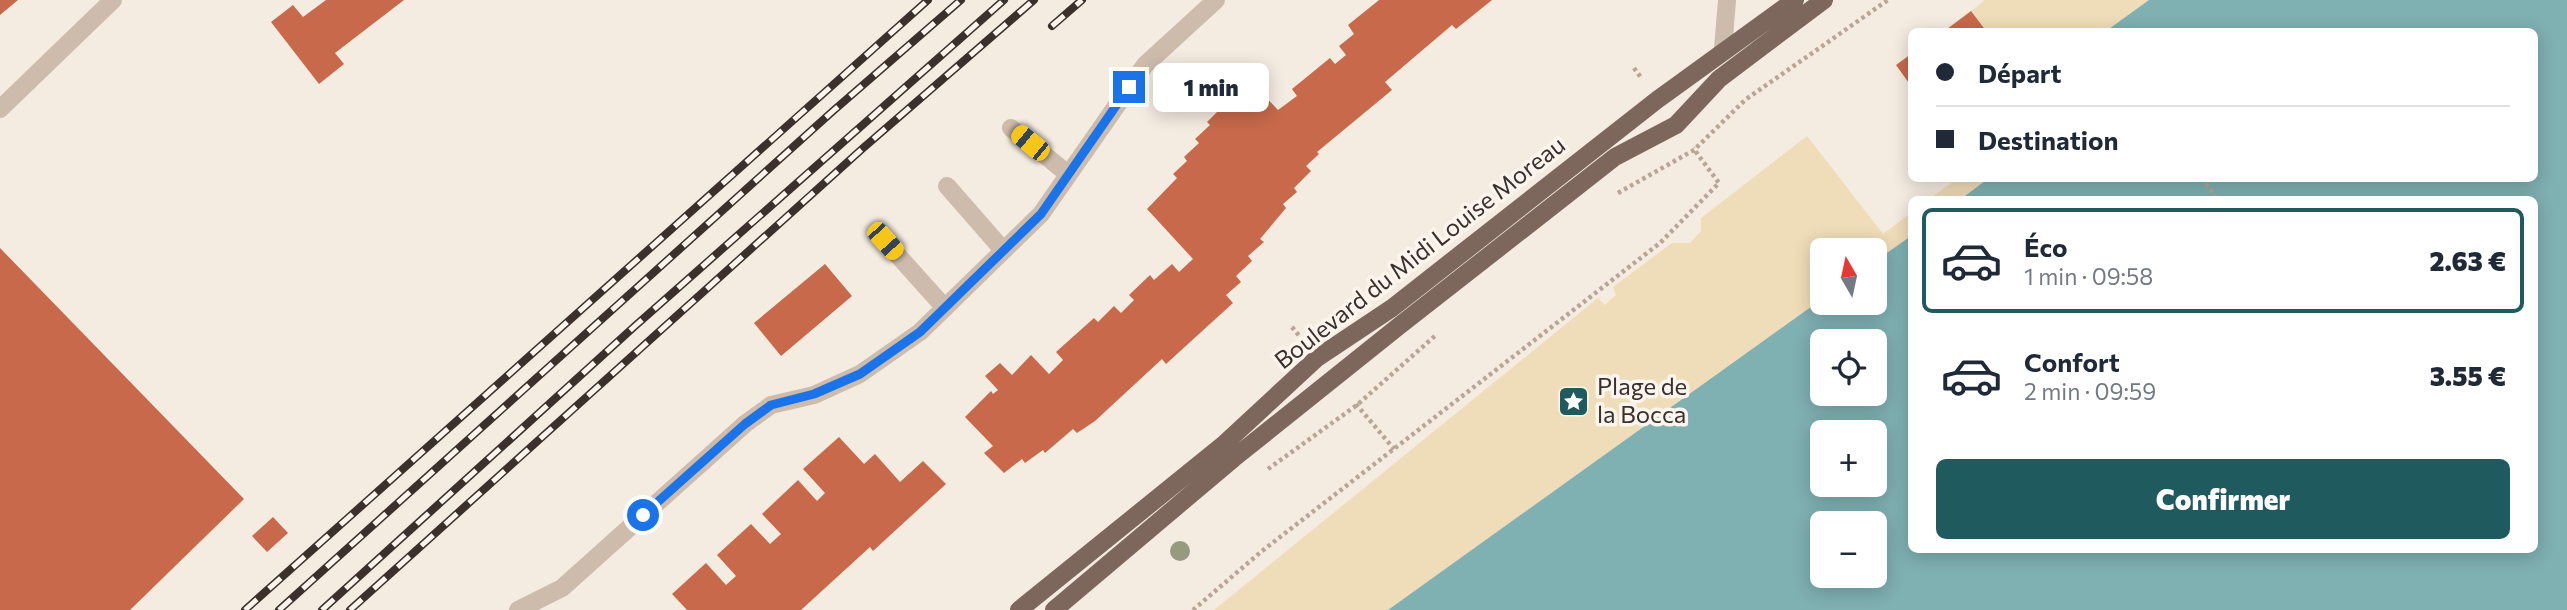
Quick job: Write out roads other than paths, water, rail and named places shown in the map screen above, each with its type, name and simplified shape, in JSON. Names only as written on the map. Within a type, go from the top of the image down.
[{"type":"main road","name":"Boulevard du Midi Louise Moreau","points":[[1018,610],[1223,445],[1317,358],[1392,308],[1723,49],[1799,4],[1824,0]]},
{"type":"main road","name":"Boulevard du Midi Louise Moreau","points":[[1054,610],[1234,458],[1615,157],[1676,125],[1719,79],[1799,4]]},
{"type":"street","points":[[0,110],[113,0]]},
{"type":"street","points":[[518,610],[562,589],[745,424],[771,405],[814,394],[860,374],[920,332],[1041,214],[1145,65],[1216,0]]},
{"type":"street","points":[[1723,49],[1727,0]]},
{"type":"street","points":[[1011,128],[1068,174]]},
{"type":"street","points":[[947,186],[1003,250]]},
{"type":"street","points":[[885,241],[945,308]]},
{"type":"water","points":[[2149,0],[2567,0],[2567,610],[1388,610],[1810,308],[1810,315],[1887,315],[1887,253],[1908,238],[1908,553],[2538,553],[2538,196],[1965,196],[1984,182],[2538,182],[2538,28],[2110,28]]},
{"type":"railway","points":[[245,610],[928,0]]},
{"type":"railway","points":[[279,610],[833,111],[961,0]]},
{"type":"railway","points":[[322,610],[635,326],[1004,0]]},
{"type":"railway","points":[[350,610],[862,149],[1034,0]]},
{"type":"railway","points":[[1052,26],[1082,0]]},
{"type":"place","name":"Plage de la Bocca","points":[[1574,401]]}]
